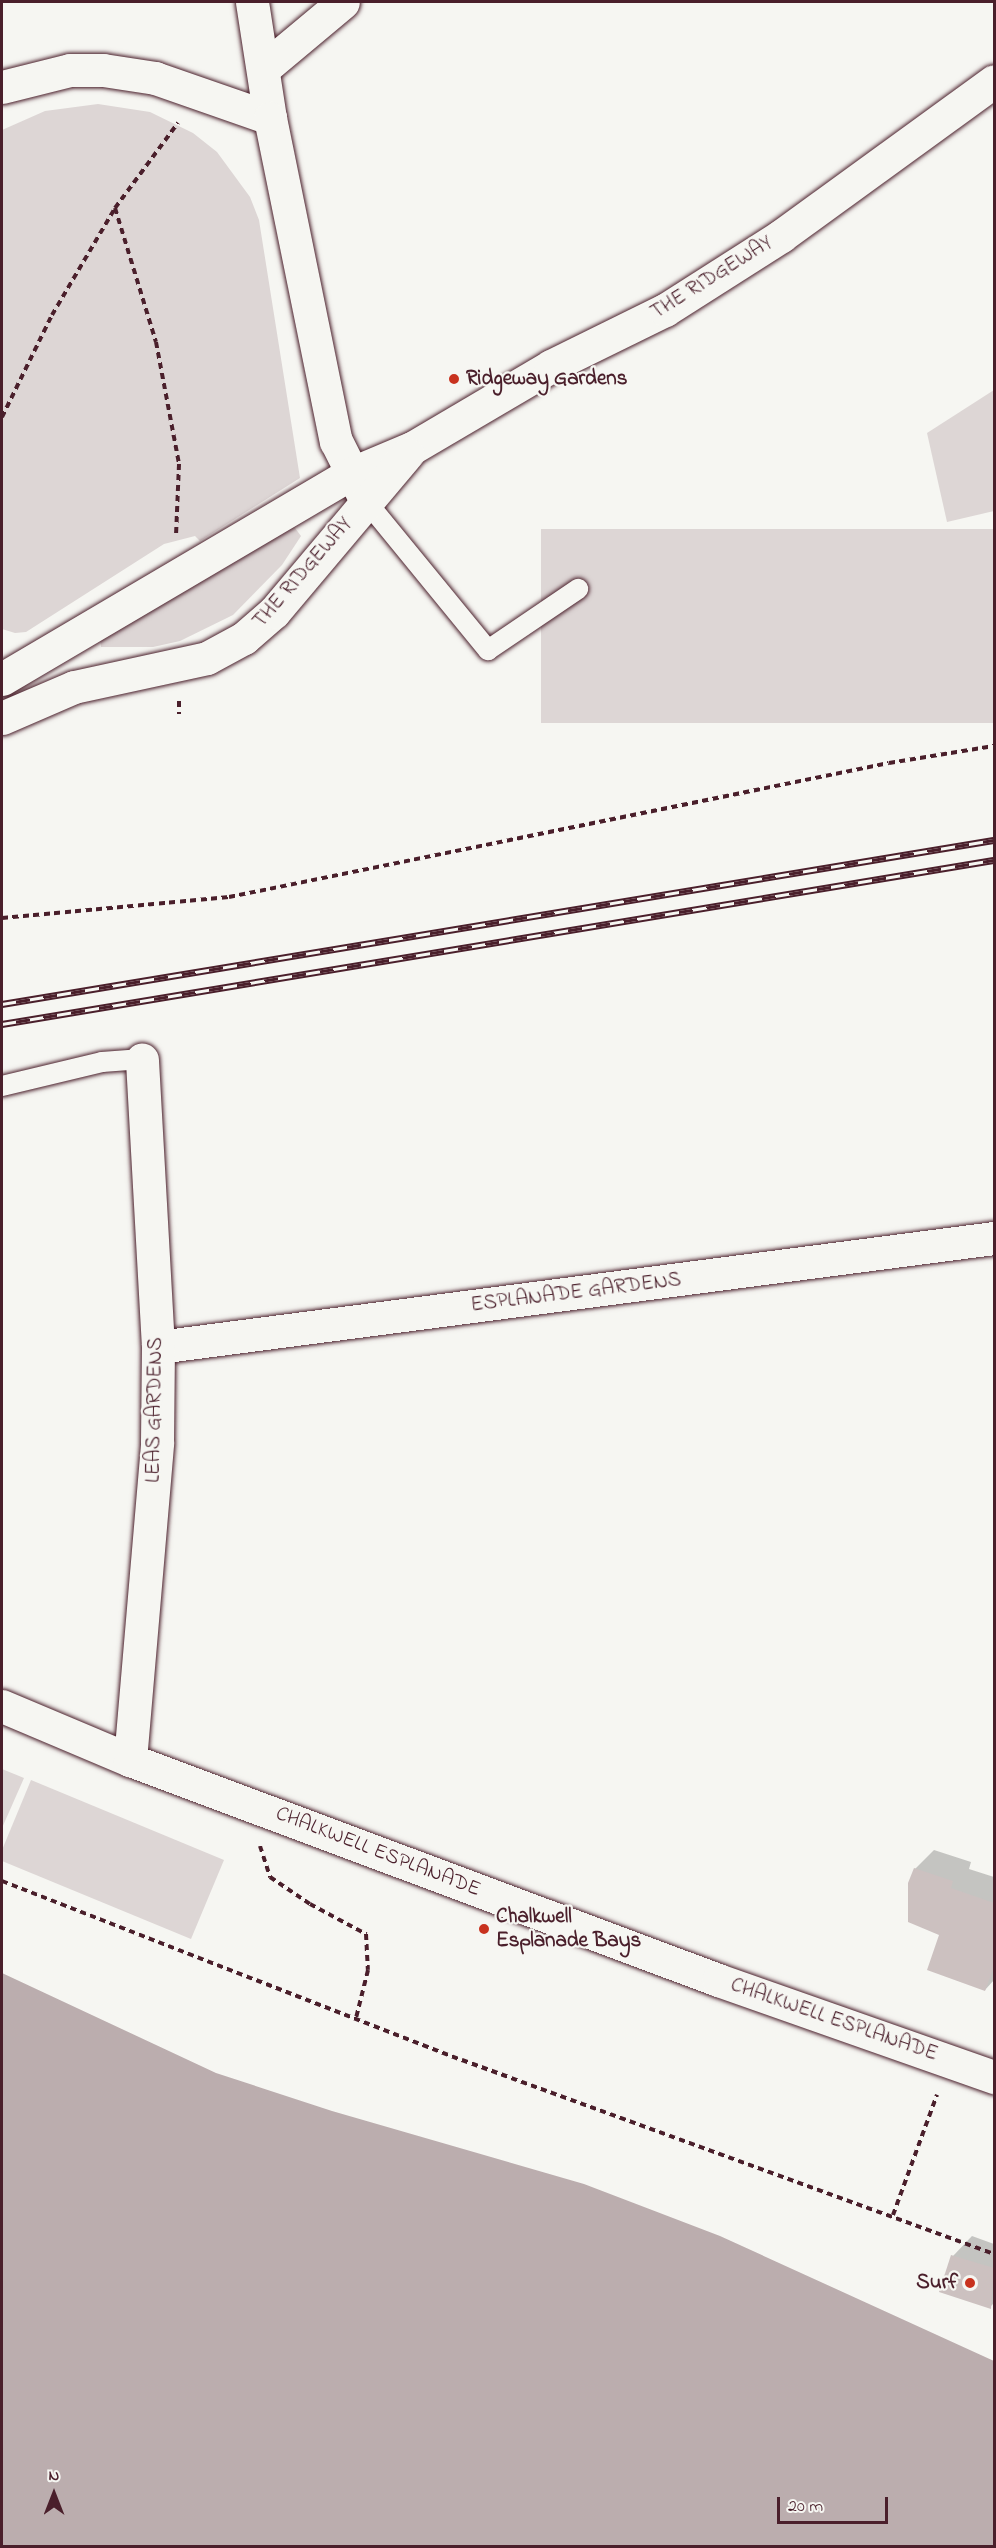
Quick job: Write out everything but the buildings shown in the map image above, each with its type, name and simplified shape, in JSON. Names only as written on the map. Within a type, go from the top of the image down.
[{"type":"street","points":[[252,2],[270,118],[336,441],[358,487]]},
{"type":"street","points":[[263,69],[343,2]]},
{"type":"street","points":[[2,87],[70,70],[103,70],[154,78],[270,118]]},
{"type":"street","name":"THE RIDGEWAY","points":[[2,679],[176,574],[358,487],[412,448],[551,366],[665,310],[781,236],[994,81]]},
{"type":"street","name":"THE RIDGEWAY","points":[[2,718],[74,687],[178,666],[207,658],[235,644],[274,612],[358,487]]},
{"type":"street","name":"LEAS GARDENS","points":[[130,1760],[157,1442],[158,1347],[142,1059]]},
{"type":"street","name":"ESPLANADE GARDENS","points":[[158,1347],[994,1238]]},
{"type":"street","name":"CHALKWELL ESPLANADE","points":[[2,1706],[130,1760],[718,1980],[994,2077]]},
{"type":"lane","points":[[358,487],[488,650],[578,589]]},
{"type":"lane","points":[[2,1086],[102,1062],[142,1059]]},
{"type":"path","points":[[2,417],[52,315],[115,208],[200,93]]},
{"type":"path","points":[[115,208],[156,342],[179,464],[176,574]]},
{"type":"path","points":[[178,666],[179,714]]},
{"type":"path","points":[[2,918],[229,897],[877,766],[994,746]]},
{"type":"path","points":[[271,1811],[260,1842],[270,1877],[309,1904],[366,1934],[368,1970],[356,2018]]},
{"type":"path","points":[[2,1881],[356,2018],[784,2179],[893,2215],[994,2254]]},
{"type":"path","points":[[893,2215],[939,2091]]},
{"type":"shaded area","points":[[98,104],[150,112],[193,133],[217,152],[250,197],[259,220],[300,478],[200,541],[195,536],[164,544],[26,632],[15,633],[2,629],[2,130],[45,111]]},
{"type":"shaded area","points":[[994,390],[994,511],[947,522],[927,433]]},
{"type":"shaded area","points":[[292,524],[301,536],[282,565],[233,615],[180,641],[153,647],[101,647],[100,637]]},
{"type":"shaded area","points":[[541,529],[994,529],[994,723],[541,723]]},
{"type":"shaded area","points":[[2,1769],[24,1778],[2,1828]]},
{"type":"shaded area","points":[[31,1780],[224,1860],[191,1939],[2,1861],[2,1850]]},
{"type":"shaded area","points":[[2,1973],[216,2073],[332,2111],[584,2184],[720,2236],[994,2361],[994,2546],[2,2546]]},
{"type":"railway","points":[[2,1004],[994,840]]},
{"type":"railway","points":[[2,1024],[994,860]]},
{"type":"place","name":"Ridgeway Gardens","points":[[454,379]]},
{"type":"place","name":"Chalkwell Esplanade Bays","points":[[484,1929]]},
{"type":"place","name":"Surf","points":[[970,2283]]}]
